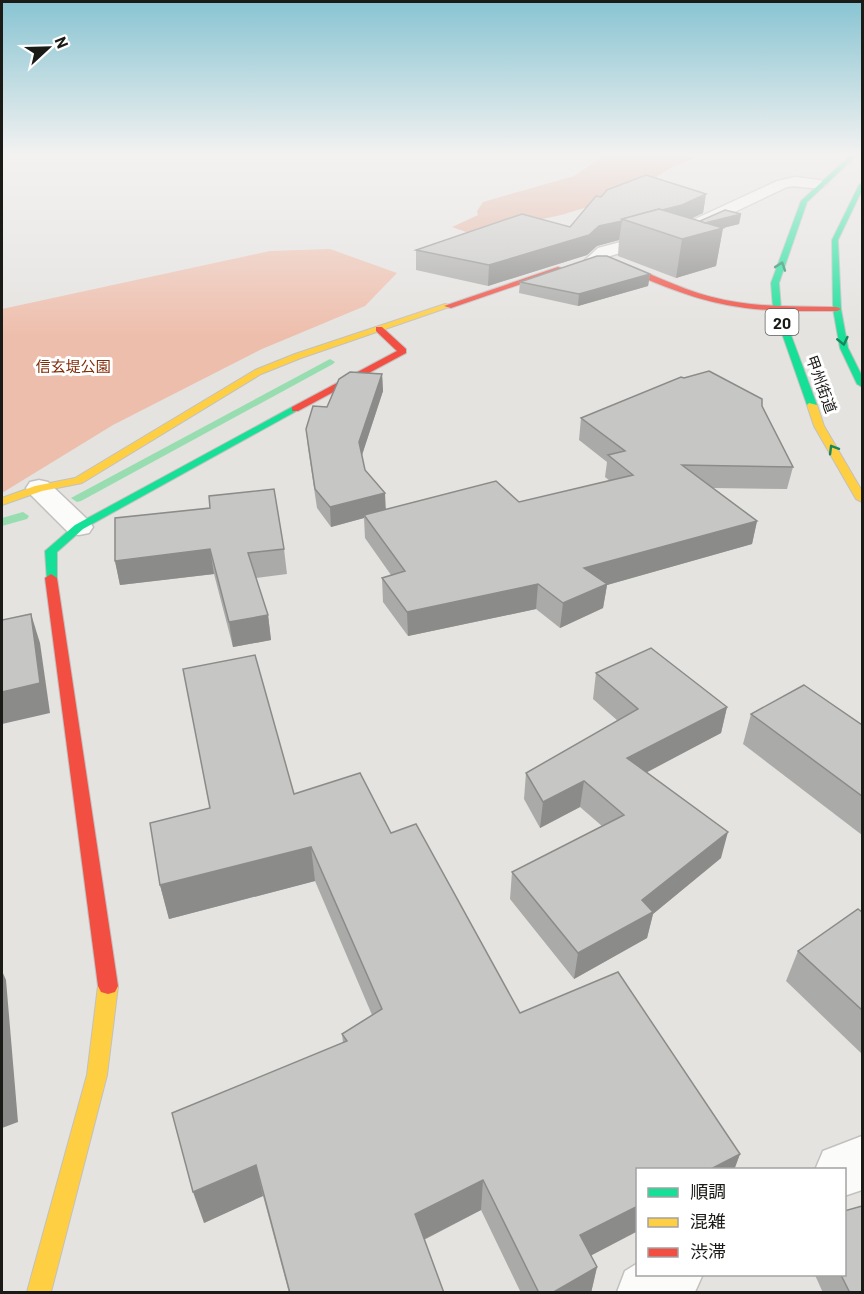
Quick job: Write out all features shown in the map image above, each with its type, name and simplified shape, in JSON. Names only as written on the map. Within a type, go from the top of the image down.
[{"type":"main road","name":"甲州街道","points":[[799,215],[775,283],[777,308],[819,426],[862,499]]},
{"type":"main road","name":"甲州街道","points":[[847,215],[835,240],[837,309],[844,348],[862,384]]},
{"type":"main road","points":[[2,502],[39,488],[78,481],[258,372],[379,329],[583,262],[608,260],[708,299],[777,308],[837,309]]},
{"type":"main road","points":[[39,1293],[97,1075],[109,980],[51,590],[51,551],[79,527],[403,351],[379,329]]},
{"type":"street","points":[[583,262],[604,252],[686,229],[715,215]]},
{"type":"street","points":[[39,488],[79,527]]},
{"type":"street","points":[[846,1169],[862,1163]]},
{"type":"street","points":[[646,1293],[672,1276]]},
{"type":"green space","name":"信玄堤公園","points":[[330,249],[397,273],[365,306],[262,349],[113,425],[2,493],[2,309],[270,251]]},
{"type":"shaded area","points":[[477,215],[559,215],[495,229],[466,232],[452,227]]},
{"type":"building","points":[[518,215],[527,215],[570,227],[580,215],[635,215],[599,226],[589,235],[489,265],[416,250]]},
{"type":"building","points":[[635,215],[681,215],[723,228],[682,239],[622,219]]},
{"type":"building","points":[[713,215],[735,215],[705,223],[700,221]]},
{"type":"building","points":[[597,256],[607,256],[650,274],[579,294],[520,282]]},
{"type":"building","points":[[709,371],[762,399],[762,406],[793,467],[682,465],[757,521],[584,568],[607,584],[563,603],[538,584],[407,612],[382,578],[405,571],[364,515],[496,481],[519,502],[633,475],[608,455],[625,451],[581,418],[681,377]]},
{"type":"building","points":[[350,372],[382,374],[359,442],[365,470],[385,493],[330,507],[315,489],[306,429],[313,406],[327,407],[339,379]]},
{"type":"building","points":[[274,489],[284,549],[248,553],[268,615],[229,622],[210,549],[115,561],[115,518],[210,508],[209,496]]},
{"type":"building","points":[[31,614],[40,683],[2,692],[2,620]]},
{"type":"building","points":[[651,648],[727,707],[627,758],[728,832],[642,900],[653,912],[578,953],[512,872],[624,815],[584,781],[543,802],[526,773],[638,709],[596,673]]},
{"type":"building","points":[[255,655],[294,794],[360,773],[391,833],[416,824],[520,1013],[618,972],[740,1154],[713,1168],[636,1168],[636,1207],[580,1235],[597,1267],[552,1293],[539,1293],[483,1180],[415,1214],[444,1293],[290,1293],[256,1165],[193,1192],[172,1113],[347,1041],[342,1034],[382,1009],[311,847],[160,885],[150,823],[210,808],[183,669]]},
{"type":"building","points":[[804,685],[862,725],[862,796],[751,714]]},
{"type":"building","points":[[858,909],[862,912],[862,1010],[798,951]]},
{"type":"building","points":[[862,1206],[862,1293],[850,1293],[842,1276],[846,1276],[846,1210]]},
{"type":"waterway","points":[[77,498],[330,362]]},
{"type":"waterway","points":[[2,522],[23,516]]},
{"type":"traffic: fast","points":[[799,215],[775,283],[777,308],[812,405]]},
{"type":"traffic: fast","points":[[847,215],[835,240],[837,309],[844,348],[862,384]]},
{"type":"traffic: fast","points":[[51,578],[51,551],[79,527],[295,409]]},
{"type":"traffic: slow","points":[[2,502],[39,488],[78,481],[258,372],[298,356],[448,306]]},
{"type":"traffic: slow","points":[[812,405],[819,426],[862,499]]},
{"type":"traffic: slow","points":[[39,1292],[97,1075],[108,986]]},
{"type":"traffic: jam","points":[[608,260],[681,290],[726,303],[767,308],[837,309]]},
{"type":"traffic: jam","points":[[448,306],[561,269]]},
{"type":"traffic: jam","points":[[295,409],[403,351],[379,329]]},
{"type":"traffic: jam","points":[[51,578],[108,986]]}]
